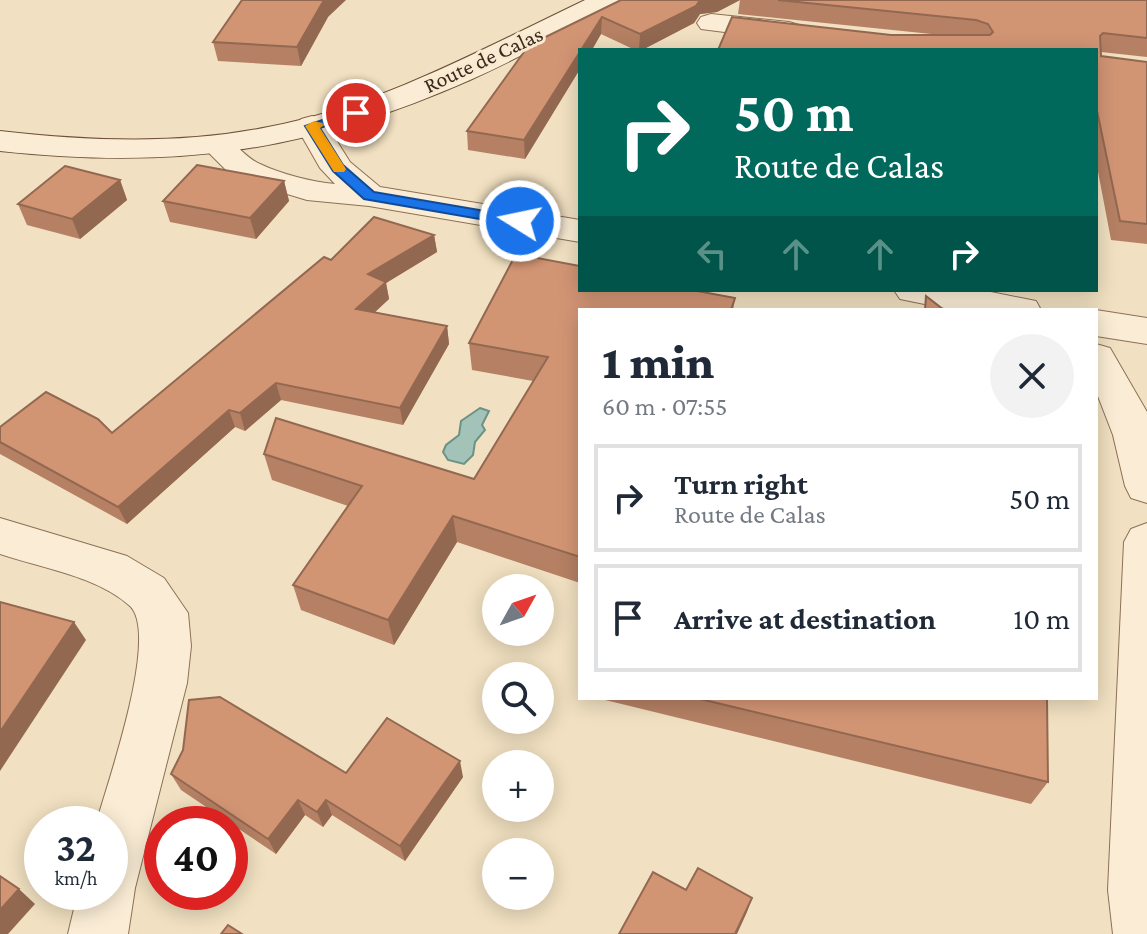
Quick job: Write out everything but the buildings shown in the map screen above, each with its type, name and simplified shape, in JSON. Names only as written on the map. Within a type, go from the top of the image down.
[{"type":"street","name":"Route de Calas","points":[[0,141],[93,147],[217,145],[312,126],[378,106],[446,79],[607,0]]},
{"type":"street","points":[[702,48],[716,11],[818,34]]},
{"type":"street","points":[[312,126],[337,168],[369,196]]},
{"type":"street","points":[[217,145],[246,171],[319,193],[369,196],[578,231]]},
{"type":"street","points":[[924,292],[1011,308]]},
{"type":"street","points":[[1098,323],[1147,331]]},
{"type":"street","points":[[1098,361],[1115,383],[1129,417],[1147,486]]},
{"type":"street","points":[[0,536],[110,570],[147,592],[163,613],[166,646],[161,683],[128,809]]},
{"type":"street","points":[[1130,919],[1147,542]]},
{"type":"street","points":[[98,934],[103,910]]},
{"type":"water","points":[[480,408],[489,411],[482,425],[485,430],[475,442],[473,455],[464,464],[448,460],[443,452],[446,445],[459,435],[461,421]]},
{"type":"slow traffic","points":[[319,124],[312,126],[339,169]]},
{"type":"route","points":[[356,113],[312,126],[337,168],[369,196],[520,221]]}]
